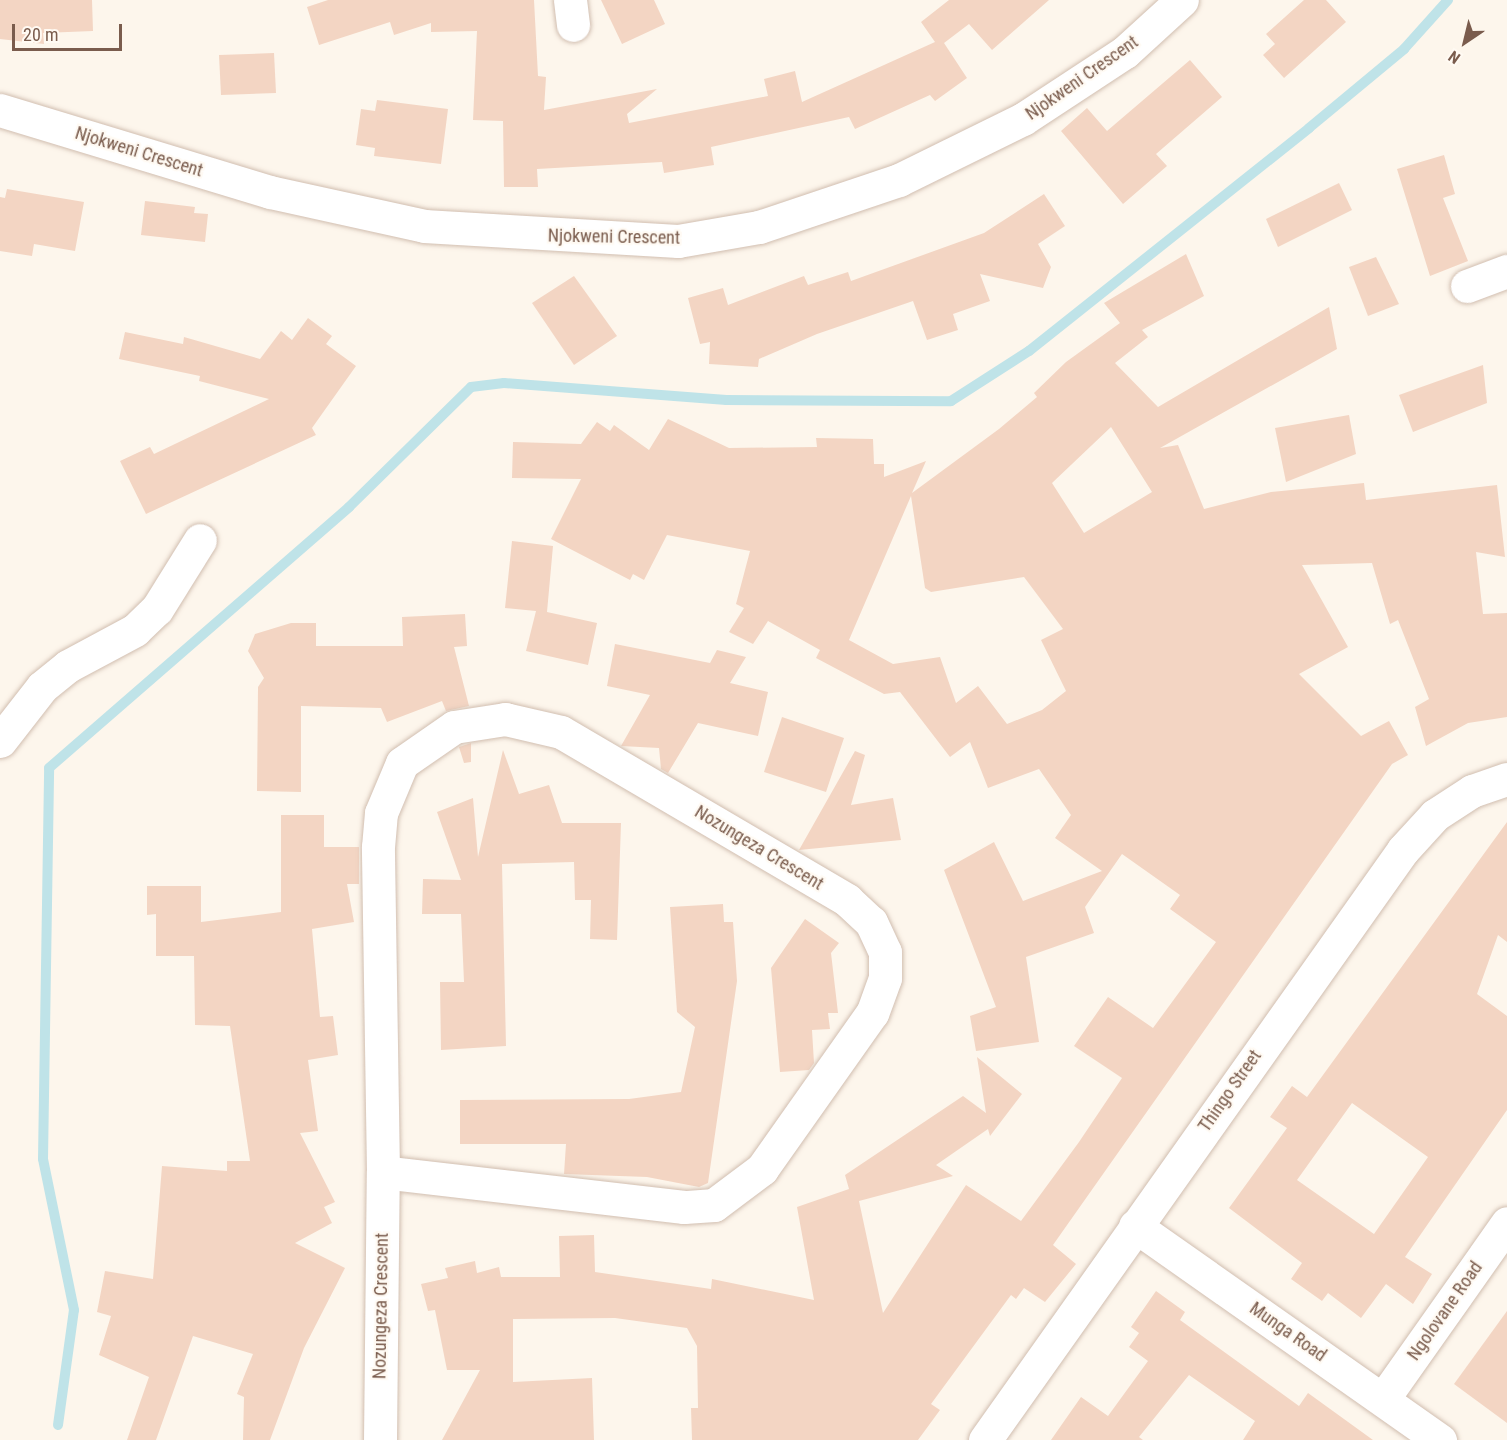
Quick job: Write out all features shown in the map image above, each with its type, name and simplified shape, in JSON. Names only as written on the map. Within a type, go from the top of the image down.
[{"type":"street","name":"Njokweni Crescent","points":[[0,110],[270,192],[424,226],[678,241],[759,227],[900,180],[1023,119],[1125,52],[1182,0]]},
{"type":"street","points":[[1467,286],[1507,272]]},
{"type":"street","points":[[0,741],[42,687],[68,666],[135,630],[158,609],[200,540]]},
{"type":"street","name":"Nozungeza Crescent","points":[[380,1440],[383,1172],[381,813],[402,763],[454,727],[505,719],[561,732],[847,900],[871,922],[885,952],[885,978],[872,1013],[762,1169],[714,1205],[684,1207],[383,1172]]},
{"type":"street","name":"Thingo Street","points":[[985,1440],[1403,850],[1435,815],[1472,791],[1507,779]]},
{"type":"street","name":"Ngolovane Road","points":[[1383,1399],[1507,1223]]},
{"type":"street","name":"Munga Road","points":[[1135,1226],[1440,1440]]},
{"type":"building","points":[[0,0],[92,0],[93,31],[43,33],[44,44],[0,39]]},
{"type":"building","points":[[328,0],[534,0],[538,76],[546,77],[544,110],[657,89],[627,114],[629,123],[768,96],[764,79],[795,71],[802,102],[935,42],[921,22],[949,0],[1049,0],[992,50],[969,24],[944,43],[967,78],[935,101],[930,95],[855,129],[849,117],[711,147],[714,165],[664,173],[662,162],[537,169],[538,187],[504,187],[503,121],[473,120],[477,31],[431,32],[431,23],[394,35],[390,22],[319,45],[307,7]]},
{"type":"building","points":[[601,0],[654,0],[665,24],[622,44]]},
{"type":"building","points":[[1304,0],[1326,0],[1346,22],[1284,78],[1263,55],[1275,44],[1266,34]]},
{"type":"building","points":[[274,53],[276,93],[221,95],[219,55]]},
{"type":"building","points":[[1190,60],[1222,97],[1156,154],[1167,166],[1123,204],[1061,131],[1087,108],[1107,131]]},
{"type":"building","points":[[377,100],[448,109],[441,164],[374,156],[375,148],[356,145],[361,109],[375,111]]},
{"type":"building","points":[[1444,155],[1455,194],[1443,198],[1468,261],[1430,276],[1397,169]]},
{"type":"building","points":[[1339,183],[1352,210],[1278,247],[1266,219]]},
{"type":"building","points":[[7,189],[84,202],[75,251],[34,244],[32,256],[0,251],[0,197],[5,198]]},
{"type":"building","points":[[1044,194],[1065,226],[1038,244],[1051,267],[1043,288],[980,274],[990,301],[953,314],[958,330],[927,340],[913,301],[817,334],[759,359],[758,367],[709,364],[710,342],[700,344],[688,298],[723,288],[728,305],[804,276],[808,285],[848,272],[851,281],[984,233]]},
{"type":"building","points":[[145,201],[195,207],[194,213],[208,214],[205,242],[141,235]]},
{"type":"building","points":[[1186,254],[1204,296],[1142,330],[1148,337],[1115,363],[1158,407],[1329,307],[1337,349],[1160,448],[1178,445],[1204,509],[1271,492],[1364,483],[1366,500],[1497,485],[1505,557],[1476,552],[1483,614],[1507,613],[1507,717],[1468,723],[1426,746],[1415,707],[1429,699],[1398,620],[1390,624],[1372,563],[1302,565],[1348,647],[1299,674],[1361,736],[1389,721],[1408,755],[1392,764],[1053,1245],[1076,1264],[1045,1302],[1024,1288],[1016,1299],[1011,1295],[931,1404],[940,1410],[918,1440],[692,1440],[691,1408],[698,1408],[697,1346],[687,1328],[615,1318],[513,1319],[513,1382],[592,1378],[594,1440],[442,1440],[480,1370],[447,1370],[435,1310],[428,1311],[421,1284],[448,1278],[445,1268],[475,1261],[477,1273],[499,1267],[501,1277],[560,1277],[559,1236],[594,1235],[595,1272],[711,1289],[712,1279],[814,1300],[797,1207],[849,1189],[845,1175],[963,1096],[986,1113],[977,1057],[1022,1094],[990,1136],[988,1129],[936,1165],[953,1176],[859,1201],[883,1313],[966,1185],[1021,1221],[1079,1142],[1122,1078],[1074,1046],[1108,997],[1153,1028],[1216,942],[1170,909],[1180,895],[1122,854],[1085,907],[1094,933],[1026,957],[1039,1042],[976,1051],[970,1016],[996,1007],[944,870],[994,842],[1023,901],[1102,871],[1055,838],[1071,815],[1039,769],[988,788],[970,742],[950,757],[900,692],[884,694],[816,658],[820,650],[768,621],[753,644],[729,632],[744,608],[736,604],[750,551],[667,535],[644,580],[633,574],[630,580],[551,539],[581,479],[512,478],[513,442],[581,444],[597,422],[610,431],[614,425],[649,450],[668,419],[729,448],[817,447],[816,438],[873,439],[874,464],[884,464],[884,477],[926,461],[912,493],[999,429],[1037,397],[1034,393],[1066,362],[1120,323],[1104,303]],"holes":[[[1111,427],[1152,492],[1084,533],[1052,483]],[[911,496],[925,588],[931,592],[1024,577],[1063,629],[1041,640],[1066,691],[1042,710],[1007,724],[978,686],[956,703],[940,657],[893,664],[849,640]]]},
{"type":"building","points":[[1376,257],[1399,304],[1368,316],[1349,267]]},
{"type":"building","points":[[574,276],[617,336],[574,365],[532,303]]},
{"type":"building","points":[[308,318],[332,336],[326,344],[356,366],[312,428],[316,435],[146,514],[120,461],[150,447],[154,454],[269,399],[199,381],[200,376],[119,359],[125,332],[183,344],[184,337],[260,359],[281,331],[292,340]]},
{"type":"building","points":[[1483,365],[1487,403],[1413,432],[1399,395]]},
{"type":"building","points":[[1349,415],[1356,454],[1286,482],[1275,428]]},
{"type":"building","points":[[512,541],[553,546],[547,612],[597,623],[588,665],[526,651],[536,611],[505,608]]},
{"type":"building","points":[[465,614],[467,646],[454,647],[469,706],[446,711],[442,701],[387,722],[381,708],[301,706],[301,792],[257,791],[258,687],[264,678],[248,651],[255,634],[291,623],[316,623],[316,646],[403,646],[402,617]]},
{"type":"building","points":[[615,644],[710,663],[717,650],[746,657],[730,683],[768,692],[758,736],[698,723],[668,773],[661,769],[659,748],[621,746],[650,695],[607,686]]},
{"type":"building","points":[[782,717],[844,738],[826,792],[764,772]]},
{"type":"building","points":[[471,743],[471,762],[464,763],[459,747]]},
{"type":"building","points":[[503,750],[519,794],[549,785],[562,823],[621,823],[617,940],[590,939],[591,900],[575,900],[574,862],[502,864],[506,1046],[441,1050],[440,982],[464,982],[461,914],[422,914],[423,879],[461,880],[437,812],[473,798],[478,857]]},
{"type":"building","points":[[855,751],[865,755],[851,805],[893,798],[901,840],[799,850]]},
{"type":"building","points":[[281,815],[324,815],[324,847],[359,847],[359,884],[347,884],[354,922],[312,929],[320,1017],[333,1016],[338,1055],[308,1060],[318,1131],[300,1133],[335,1202],[324,1207],[332,1223],[295,1243],[345,1268],[304,1348],[270,1440],[243,1440],[244,1397],[237,1394],[253,1354],[193,1336],[156,1440],[127,1440],[149,1377],[99,1355],[111,1316],[97,1312],[105,1271],[153,1279],[162,1166],[227,1171],[227,1161],[250,1161],[230,1026],[195,1025],[194,956],[156,956],[156,914],[147,915],[147,886],[201,886],[201,922],[281,912]]},
{"type":"building","points":[[1507,822],[1507,942],[1498,935],[1477,994],[1507,1016],[1507,1110],[1405,1257],[1432,1274],[1413,1304],[1386,1284],[1361,1318],[1328,1293],[1322,1301],[1291,1279],[1302,1263],[1229,1208],[1287,1128],[1270,1117],[1292,1086],[1307,1097]],"holes":[[[1352,1103],[1428,1157],[1374,1234],[1297,1180]]]},
{"type":"building","points":[[723,904],[724,922],[733,922],[737,981],[708,1183],[699,1187],[647,1177],[564,1174],[566,1144],[460,1144],[460,1100],[629,1099],[681,1092],[695,1027],[677,1012],[670,907]]},
{"type":"building","points":[[805,919],[839,943],[831,953],[838,1013],[828,1013],[830,1029],[812,1030],[814,1063],[809,1070],[780,1072],[771,968]]},
{"type":"building","points":[[1156,1291],[1185,1312],[1180,1320],[1299,1406],[1308,1393],[1373,1440],[1243,1440],[1255,1421],[1189,1375],[1139,1437],[1143,1440],[1051,1440],[1081,1397],[1108,1416],[1148,1361],[1129,1347],[1139,1333],[1131,1327]]},
{"type":"building","points":[[1507,1311],[1507,1423],[1454,1384]]},
{"type":"waterway","points":[[58,1425],[74,1310],[43,1159],[49,768],[349,507],[471,387],[504,383],[726,400],[951,401],[1029,351],[1309,128],[1404,49],[1448,0]]}]
